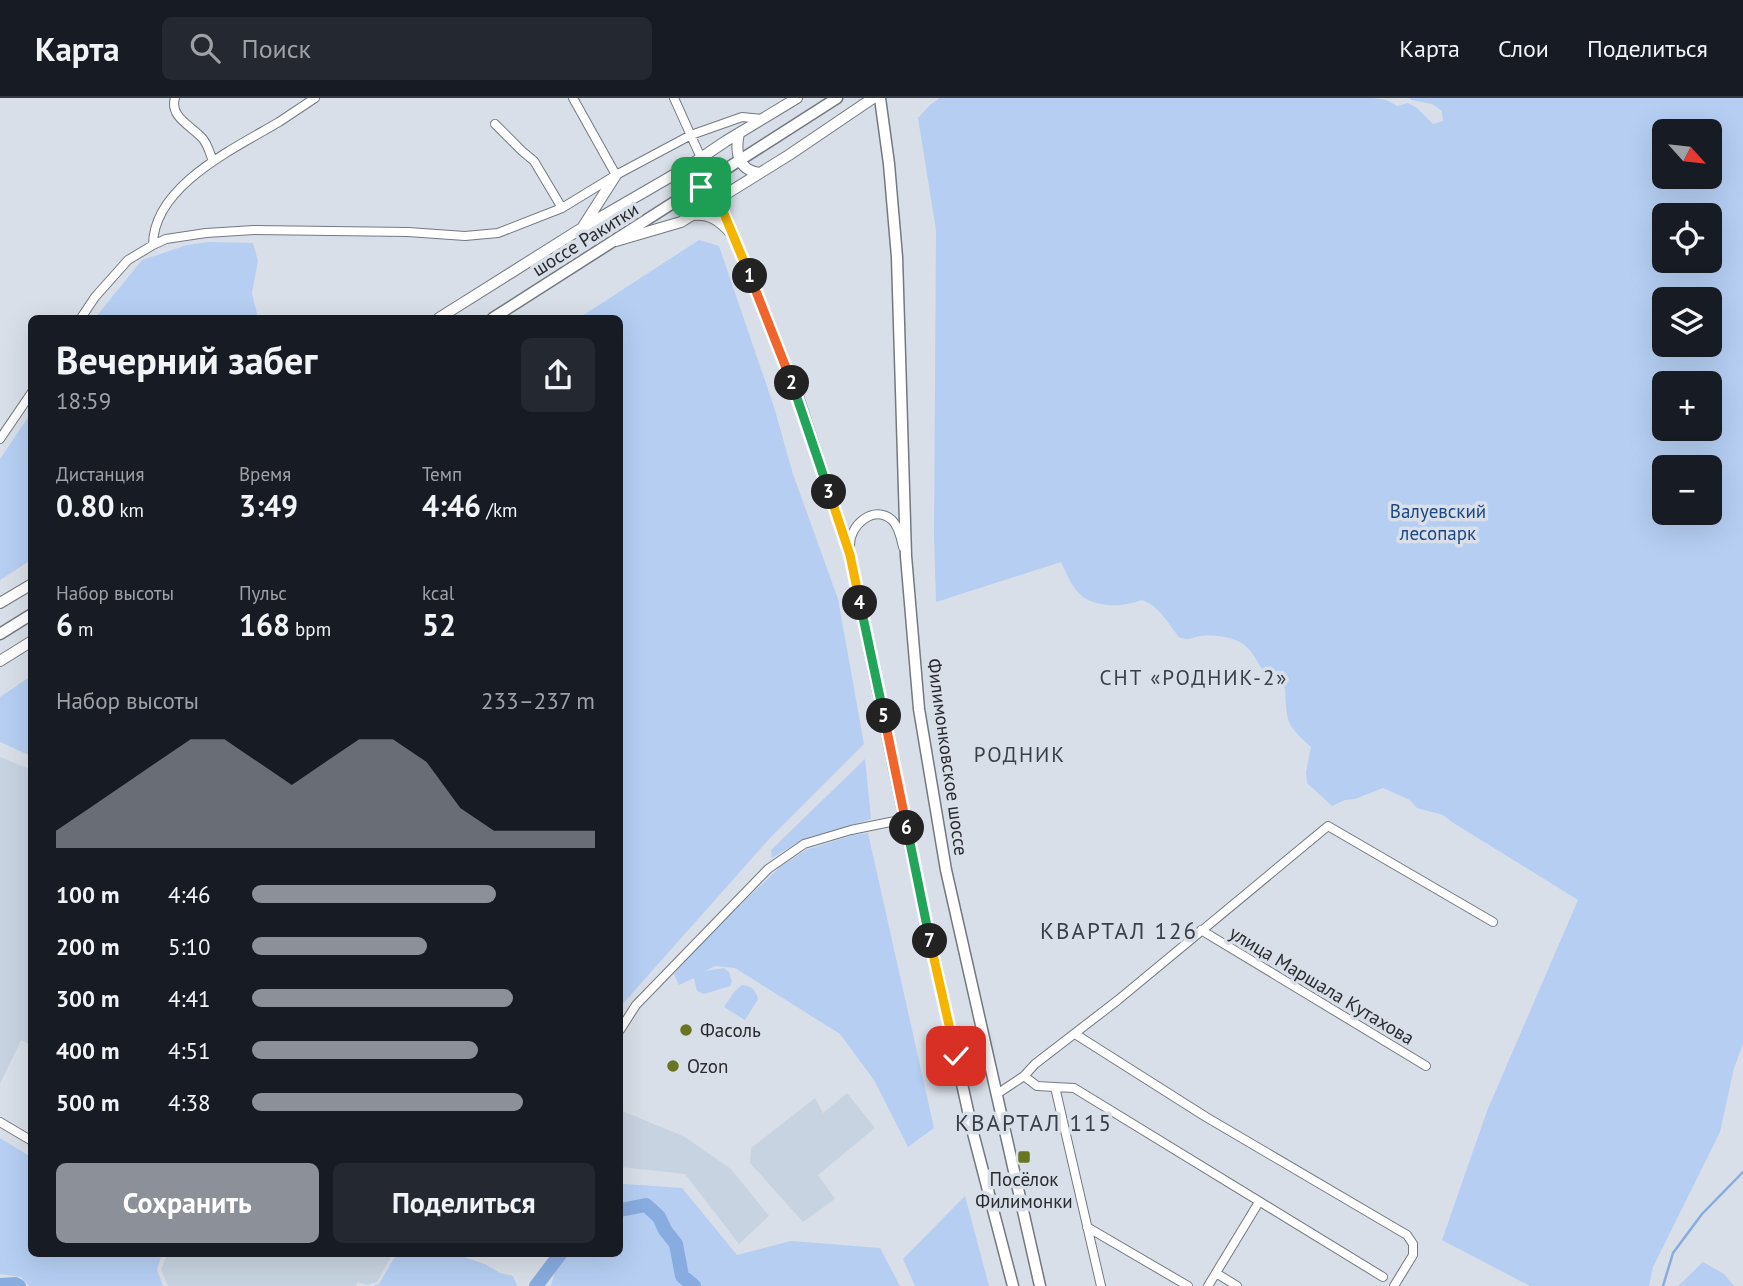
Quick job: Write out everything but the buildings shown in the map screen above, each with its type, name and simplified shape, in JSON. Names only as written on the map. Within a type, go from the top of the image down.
[{"type":"main road","name":"шоссе Ракитки","points":[[498,315],[837,98]]},
{"type":"main road","name":"Филимонковское шоссе","points":[[880,98],[897,257],[906,556],[919,709],[946,870],[1040,1286]]},
{"type":"main road","points":[[710,180],[798,398],[850,555],[972,1129],[1013,1286]]},
{"type":"main road","points":[[0,634],[28,616]]},
{"type":"street","points":[[175,98],[173,106],[176,113],[205,141],[213,161]]},
{"type":"street","points":[[153,245],[157,220],[192,177],[227,150],[315,98]]},
{"type":"street","points":[[573,98],[616,175]]},
{"type":"street","points":[[674,98],[710,180]]},
{"type":"street","points":[[444,315],[797,98]]},
{"type":"street","points":[[612,242],[681,222],[873,98]]},
{"type":"street","points":[[83,315],[95,297],[128,260],[166,239],[254,230],[482,235],[498,233],[562,208],[616,175],[691,135],[741,117],[762,119]]},
{"type":"street","points":[[495,124],[534,161],[562,208]]},
{"type":"street","points":[[739,133],[737,147],[740,161],[747,169],[760,173]]},
{"type":"street","points":[[582,228],[616,175]]},
{"type":"street","points":[[693,215],[711,216],[732,233]]},
{"type":"street","points":[[0,439],[28,398]]},
{"type":"street","points":[[850,555],[849,539],[852,530],[861,521],[881,514],[891,519],[897,527],[906,556]]},
{"type":"street","points":[[0,603],[28,586]]},
{"type":"street","points":[[0,661],[28,644]]},
{"type":"street","points":[[623,1025],[636,1005],[768,869],[804,844],[851,830],[905,819]]},
{"type":"street","points":[[997,1094],[1024,1076],[1035,1063],[1118,1000],[1328,826],[1493,922]]},
{"type":"street","name":"улица Маршала Кутахова","points":[[1201,930],[1426,1066]]},
{"type":"street","points":[[1074,1034],[1407,1235],[1413,1244],[1413,1255],[1394,1286]]},
{"type":"street","points":[[1024,1076],[1037,1086],[1074,1088],[1383,1277]]},
{"type":"street","points":[[1055,1087],[1101,1286]]},
{"type":"street","points":[[0,1122],[28,1139]]},
{"type":"street","points":[[1208,1286],[1259,1202]]},
{"type":"street","points":[[1087,1227],[1188,1286]]},
{"type":"street","points":[[1216,1273],[1237,1286]]},
{"type":"shaded area","points":[[0,757],[28,768],[28,1044],[21,1040],[0,1084]]},
{"type":"shaded area","points":[[847,1093],[875,1128],[818,1175],[835,1199],[803,1222],[750,1163],[751,1148],[815,1098],[823,1113]]},
{"type":"shaded area","points":[[623,1111],[685,1137],[731,1169],[769,1216],[739,1244],[685,1174],[623,1167]]},
{"type":"shaded area","points":[[166,1257],[391,1257],[377,1282],[367,1285],[357,1282],[356,1286],[168,1286],[161,1269]]},
{"type":"green space","name":"Валуевский лесопарк","points":[[940,98],[1373,98],[1398,106],[1408,103],[1433,124],[1443,121],[1442,111],[1432,104],[1410,98],[1743,98],[1743,1044],[1734,1068],[1720,1132],[1653,1267],[1649,1286],[1530,1286],[1442,1240],[1487,1111],[1578,900],[1443,815],[1417,808],[1410,800],[1383,788],[1332,806],[1307,783],[1306,772],[1311,747],[1289,722],[1285,688],[1269,677],[1248,648],[1237,641],[1211,635],[1180,638],[1159,611],[1142,600],[1117,605],[1089,601],[1077,592],[1061,562],[936,602],[936,230],[918,118]]},
{"type":"green space","points":[[699,240],[719,246],[774,407],[793,474],[838,599],[864,744],[770,838],[623,1004],[623,315],[584,315]]},
{"type":"green space","points":[[209,242],[253,243],[258,261],[252,293],[257,315],[97,315],[142,260],[187,245]]},
{"type":"green space","points":[[28,417],[28,562],[0,580],[0,459]]},
{"type":"green space","points":[[28,678],[28,755],[0,742],[0,697]]},
{"type":"green space","points":[[865,759],[871,819],[798,842],[772,858],[771,850]]},
{"type":"green space","points":[[868,833],[934,1128],[908,1147],[874,1080],[840,1034],[735,968],[715,966],[705,971],[724,968],[729,972],[732,982],[730,986],[704,994],[697,991],[694,978],[679,985],[674,974],[693,950],[781,866],[806,850]]},
{"type":"green space","points":[[742,985],[753,989],[758,999],[745,1020],[724,1007]]},
{"type":"green space","points":[[0,1138],[28,1155],[28,1257],[161,1257],[157,1270],[163,1286],[29,1286],[21,1277],[0,1274]]},
{"type":"green space","points":[[623,1184],[682,1188],[737,1255],[791,1241],[880,1248],[900,1286],[551,1286],[559,1257],[623,1257]]},
{"type":"green space","points":[[965,1196],[989,1286],[915,1286],[903,1259]]},
{"type":"green space","points":[[395,1257],[464,1257],[513,1276],[517,1286],[374,1286],[379,1284]]},
{"type":"green space","points":[[1703,1262],[1724,1274],[1734,1286],[1678,1286]]},
{"type":"waterway","points":[[1663,1286],[1673,1253],[1702,1214],[1743,1172]]},
{"type":"waterway","points":[[623,1209],[646,1205],[659,1217],[676,1244],[682,1276],[694,1286]]},
{"type":"waterway","points":[[536,1286],[558,1257]]},
{"type":"waterway","points":[[0,1285],[19,1286]]},
{"type":"place","name":"Фасоль","points":[[686,1030]]},
{"type":"place","name":"Ozon","points":[[673,1066]]},
{"type":"place","name":"Посёлок Филимонки","points":[[1024,1157]]},
{"type":"district","name":"СНТ «РОДНИК-2»","points":[[1194,677]]},
{"type":"district","name":"РОДНИК","points":[[1020,754]]},
{"type":"district","name":"КВАРТАЛ 126","points":[[1119,930]]},
{"type":"district","name":"КВАРТАЛ 115","points":[[1034,1122]]},
{"type":"route","points":[[701,187],[710,180],[765,314],[798,398],[850,555],[956,1056]]}]
